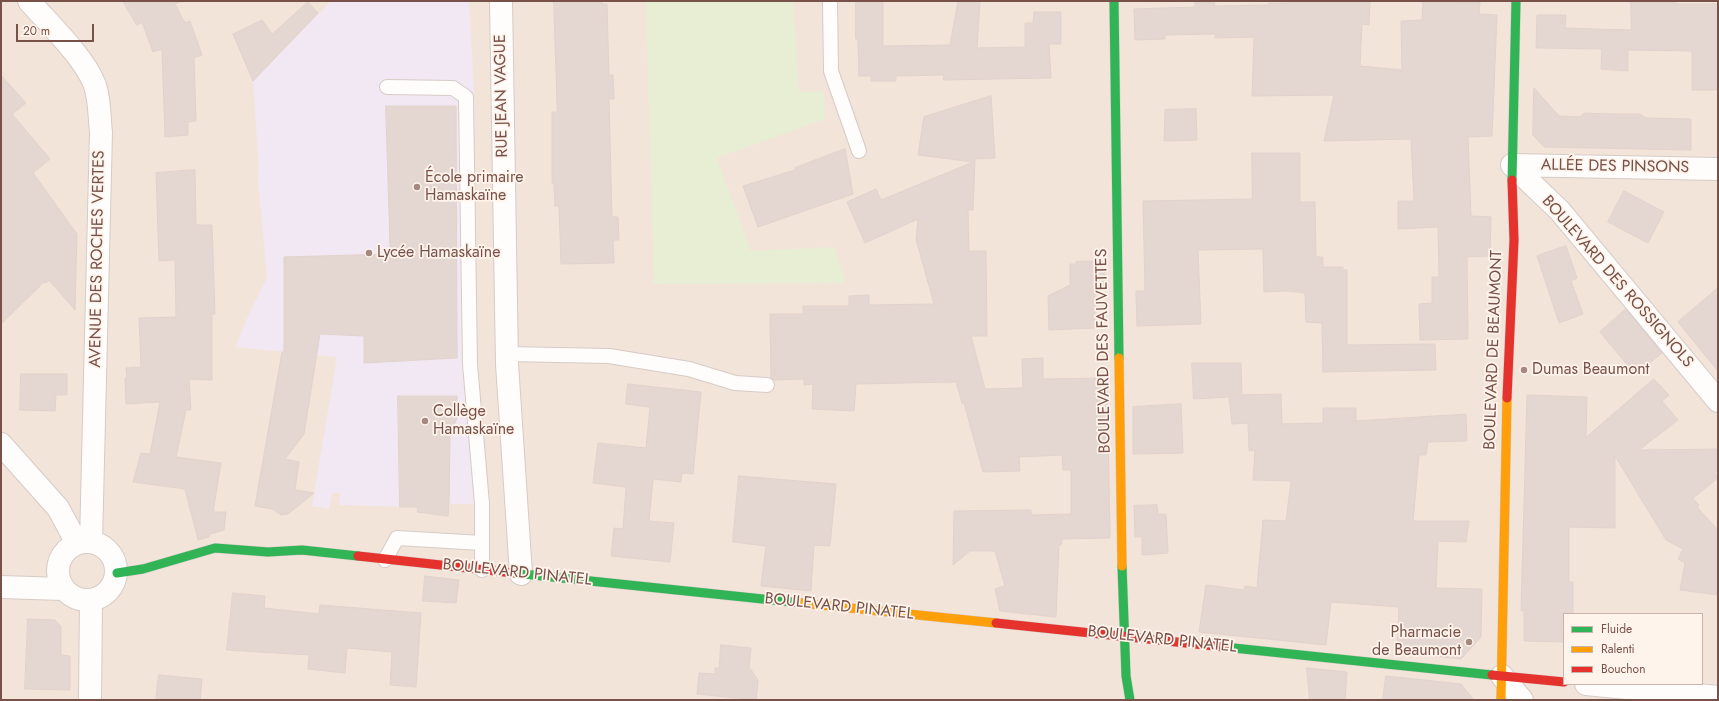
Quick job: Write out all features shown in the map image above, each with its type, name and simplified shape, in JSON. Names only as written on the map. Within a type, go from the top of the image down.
[{"type":"street","name":"AVENUE DES ROCHES VERTES","points":[[29,1],[85,65],[94,84],[99,110],[101,132],[84,542]]},
{"type":"street","name":"RUE JEAN VAGUE","points":[[501,1],[507,354],[521,574]]},
{"type":"street","name":"BOULEVARD DES FAUVETTES","points":[[1114,1],[1123,592],[1126,636],[1126,676],[1130,700]]},
{"type":"street","name":"BOULEVARD DE BEAUMONT","points":[[1501,700],[1507,388],[1514,240],[1512,166],[1516,1]]},
{"type":"street","name":"ALLÉE DES PINSONS","points":[[1512,166],[1718,169]]},
{"type":"street","name":"BOULEVARD DES ROSSIGNOLS","points":[[1512,166],[1560,211],[1718,401]]},
{"type":"street","points":[[1,444],[58,508],[84,542],[105,547],[115,558],[117,573],[113,586],[104,596],[91,601],[76,599],[63,589],[58,578],[58,565],[64,552],[84,542]]},
{"type":"street","name":"BOULEVARD PINATEL","points":[[117,573],[143,569],[215,548],[268,552],[302,550],[385,560],[1563,682]]},
{"type":"street","points":[[1,587],[63,589]]},
{"type":"street","points":[[90,700],[91,601]]},
{"type":"street","points":[[1502,676],[1522,700]]},
{"type":"street","points":[[1596,685],[1718,697]]},
{"type":"lane","points":[[830,1],[832,71],[859,151]]},
{"type":"lane","points":[[387,87],[453,88],[466,97],[470,364],[482,504],[482,570]]},
{"type":"lane","points":[[507,354],[609,356],[689,369],[735,383],[766,385]]},
{"type":"lane","points":[[385,560],[397,538],[482,543]]},
{"type":"shaded area","points":[[1,1],[1718,1],[1718,700],[1,700]]},
{"type":"shaded area","name":"Lycée Hamaskaïne","points":[[331,1],[469,1],[475,109],[474,232],[477,369],[490,504],[450,504],[448,516],[417,512],[418,507],[339,505],[340,493],[332,493],[329,509],[312,506],[337,357],[236,347],[245,323],[267,277],[258,179],[259,167],[253,81]]},
{"type":"green space","points":[[646,1],[793,1],[799,92],[823,91],[825,119],[717,158],[751,251],[834,247],[846,283],[654,284]]},
{"type":"building","points":[[123,1],[182,1],[175,4],[185,23],[190,21],[202,55],[194,58],[196,121],[188,122],[188,135],[165,137],[162,49],[153,52],[142,22],[137,25]]},
{"type":"building","points":[[554,1],[602,1],[602,4],[607,4],[609,75],[613,75],[614,99],[609,99],[612,217],[618,217],[619,240],[613,240],[614,263],[561,264],[559,206],[555,206],[554,183],[552,183],[552,112],[557,112]]},
{"type":"building","points":[[856,1],[883,1],[883,46],[950,45],[958,1],[980,1],[977,48],[1025,47],[1025,23],[1033,23],[1034,12],[1061,12],[1061,44],[1049,44],[1051,78],[943,80],[944,75],[896,76],[896,81],[871,81],[871,76],[859,76],[858,39],[856,39]]},
{"type":"building","points":[[1195,1],[1214,1],[1215,6],[1268,5],[1269,3],[1286,3],[1286,1],[1370,1],[1369,25],[1362,24],[1360,66],[1402,70],[1401,21],[1422,20],[1423,1],[1480,2],[1479,14],[1497,15],[1492,136],[1468,137],[1471,216],[1491,217],[1490,256],[1467,257],[1468,339],[1420,340],[1419,304],[1432,303],[1432,277],[1439,277],[1438,227],[1398,229],[1398,201],[1414,201],[1411,139],[1324,141],[1334,95],[1252,96],[1254,37],[1215,38],[1215,34],[1165,35],[1165,39],[1135,40],[1134,9],[1195,7]]},
{"type":"building","points":[[1631,1],[1676,1],[1676,4],[1718,4],[1718,90],[1692,90],[1692,51],[1628,50],[1628,71],[1601,69],[1602,49],[1536,48],[1537,15],[1566,15],[1565,28],[1631,30]]},
{"type":"building","points":[[308,2],[318,13],[253,81],[233,34],[262,20],[272,34]]},
{"type":"building","points":[[1,75],[26,103],[12,114],[50,159],[33,173],[77,234],[75,310],[49,280],[46,283],[44,282],[1,324]]},
{"type":"building","points":[[1534,88],[1559,116],[1580,117],[1584,113],[1640,114],[1646,118],[1691,119],[1691,150],[1544,147],[1533,135]]},
{"type":"building","points":[[991,96],[995,158],[975,159],[973,210],[968,210],[969,251],[986,251],[987,336],[971,336],[985,389],[1023,388],[1022,359],[1043,358],[1043,379],[1107,378],[1110,538],[1062,539],[1061,545],[1059,545],[1056,617],[1000,611],[995,589],[1005,586],[995,551],[970,551],[953,565],[954,511],[1031,510],[1031,515],[1071,514],[1071,470],[1063,470],[1062,455],[1019,457],[1020,471],[983,472],[964,403],[962,403],[956,382],[856,384],[854,411],[812,409],[813,384],[804,385],[804,379],[774,380],[771,378],[770,314],[803,314],[803,306],[849,306],[849,296],[869,295],[869,305],[934,304],[916,239],[918,219],[865,243],[847,202],[876,189],[881,200],[973,162],[918,155],[924,117]]},
{"type":"building","points":[[386,106],[456,106],[457,358],[364,363],[364,336],[320,334],[304,434],[285,459],[299,462],[295,490],[314,493],[288,514],[281,515],[272,509],[255,506],[282,352],[284,352],[284,257],[390,254]]},
{"type":"building","points":[[1196,109],[1197,140],[1164,141],[1165,110]]},
{"type":"building","points":[[845,149],[853,194],[758,227],[743,186],[795,170],[795,168]]},
{"type":"building","points":[[1252,153],[1300,153],[1300,202],[1315,202],[1316,257],[1323,257],[1323,267],[1343,267],[1343,270],[1347,270],[1347,345],[1435,344],[1436,370],[1323,372],[1322,323],[1306,322],[1305,293],[1287,291],[1264,292],[1263,249],[1198,250],[1201,324],[1137,326],[1136,291],[1145,291],[1143,201],[1252,199]]},
{"type":"building","points":[[195,170],[196,225],[212,225],[215,314],[212,314],[212,380],[189,379],[191,410],[186,410],[176,457],[221,463],[213,512],[226,512],[224,530],[210,534],[209,537],[198,540],[185,489],[133,482],[141,453],[150,454],[160,402],[126,404],[125,378],[127,378],[126,368],[141,367],[139,318],[176,317],[175,260],[159,261],[156,173]]},
{"type":"building","points":[[1624,191],[1664,212],[1648,243],[1608,222]]},
{"type":"building","points":[[1566,246],[1577,278],[1571,281],[1583,314],[1559,323],[1537,256]]},
{"type":"building","points":[[1104,261],[1105,287],[1095,287],[1095,328],[1049,330],[1048,296],[1070,285],[1070,264],[1076,264],[1076,262]]},
{"type":"building","points":[[1718,288],[1718,371],[1678,322]]},
{"type":"building","points":[[1626,309],[1662,353],[1637,373],[1629,367],[1600,332]]},
{"type":"building","points":[[1192,363],[1241,363],[1242,395],[1281,394],[1282,424],[1323,423],[1323,408],[1356,408],[1356,421],[1466,414],[1467,441],[1428,442],[1426,455],[1419,455],[1413,521],[1469,521],[1466,542],[1438,541],[1436,588],[1482,589],[1481,637],[1461,659],[1397,652],[1399,607],[1331,602],[1326,645],[1199,632],[1206,585],[1244,590],[1245,586],[1257,588],[1263,520],[1286,521],[1291,481],[1253,480],[1255,450],[1249,451],[1248,423],[1232,424],[1229,397],[1194,399]]},
{"type":"building","points":[[21,374],[67,374],[67,395],[56,395],[55,411],[20,410]]},
{"type":"building","points":[[1654,379],[1669,395],[1662,401],[1678,420],[1639,450],[1718,449],[1718,470],[1715,473],[1718,478],[1693,498],[1699,506],[1697,507],[1718,530],[1718,595],[1680,590],[1685,563],[1678,559],[1683,549],[1666,540],[1615,456],[1615,528],[1569,527],[1569,582],[1573,582],[1573,613],[1563,613],[1563,642],[1524,641],[1524,611],[1521,611],[1527,395],[1587,397],[1586,437]]},
{"type":"building","points":[[628,384],[701,392],[693,474],[682,473],[681,482],[653,479],[649,521],[674,523],[670,562],[611,556],[614,528],[623,529],[626,487],[593,483],[598,443],[646,448],[650,407],[626,404]]},
{"type":"building","points":[[398,396],[457,396],[457,418],[450,435],[448,516],[417,512],[418,507],[400,507]]},
{"type":"building","points":[[1181,404],[1183,453],[1133,454],[1133,407]]},
{"type":"building","points":[[739,476],[836,484],[830,546],[814,545],[811,591],[761,586],[766,546],[733,542]]},
{"type":"building","points":[[1157,505],[1158,514],[1166,514],[1168,553],[1142,555],[1142,537],[1135,537],[1134,506]]},
{"type":"building","points":[[425,576],[459,580],[456,603],[423,601]]},
{"type":"building","points":[[233,593],[265,596],[264,608],[319,614],[320,605],[421,613],[416,687],[390,685],[392,652],[347,648],[345,673],[308,669],[309,655],[227,650]]},
{"type":"building","points":[[28,619],[55,620],[61,626],[61,655],[70,656],[70,690],[25,689]]},
{"type":"building","points":[[721,645],[751,648],[749,667],[758,680],[756,700],[697,694],[699,673],[715,674],[715,668],[719,668]]},
{"type":"building","points":[[1307,668],[1347,672],[1345,700],[1310,700]]},
{"type":"building","points":[[159,675],[202,679],[200,700],[156,700]]},
{"type":"building","points":[[1386,676],[1461,684],[1474,700],[1383,700]]},
{"type":"traffic: fast","points":[[1114,1],[1119,358]]},
{"type":"traffic: fast","points":[[1512,180],[1516,1]]},
{"type":"traffic: fast","points":[[117,573],[143,569],[215,548],[268,552],[302,550],[358,556]]},
{"type":"traffic: fast","points":[[1122,566],[1126,676],[1130,700]]},
{"type":"traffic: fast","points":[[514,573],[801,603]]},
{"type":"traffic: fast","points":[[1224,647],[1492,675]]},
{"type":"traffic: slow","points":[[1119,358],[1122,566]]},
{"type":"traffic: slow","points":[[1501,700],[1507,398]]},
{"type":"traffic: slow","points":[[801,603],[996,623]]},
{"type":"traffic: jam","points":[[1507,398],[1514,240],[1512,180]]},
{"type":"traffic: jam","points":[[358,556],[514,573]]},
{"type":"traffic: jam","points":[[996,623],[1224,647]]},
{"type":"traffic: jam","points":[[1492,675],[1563,682]]},
{"type":"place","name":"École primaire Hamaskaïne","points":[[417,187]]},
{"type":"place","name":"Lycée Hamaskaïne","points":[[369,253]]},
{"type":"place","name":"Dumas Beaumont","points":[[1524,370]]},
{"type":"place","name":"Collège Hamaskaïne","points":[[425,421]]},
{"type":"place","name":"Pharmacie de Beaumont","points":[[1469,642]]}]
